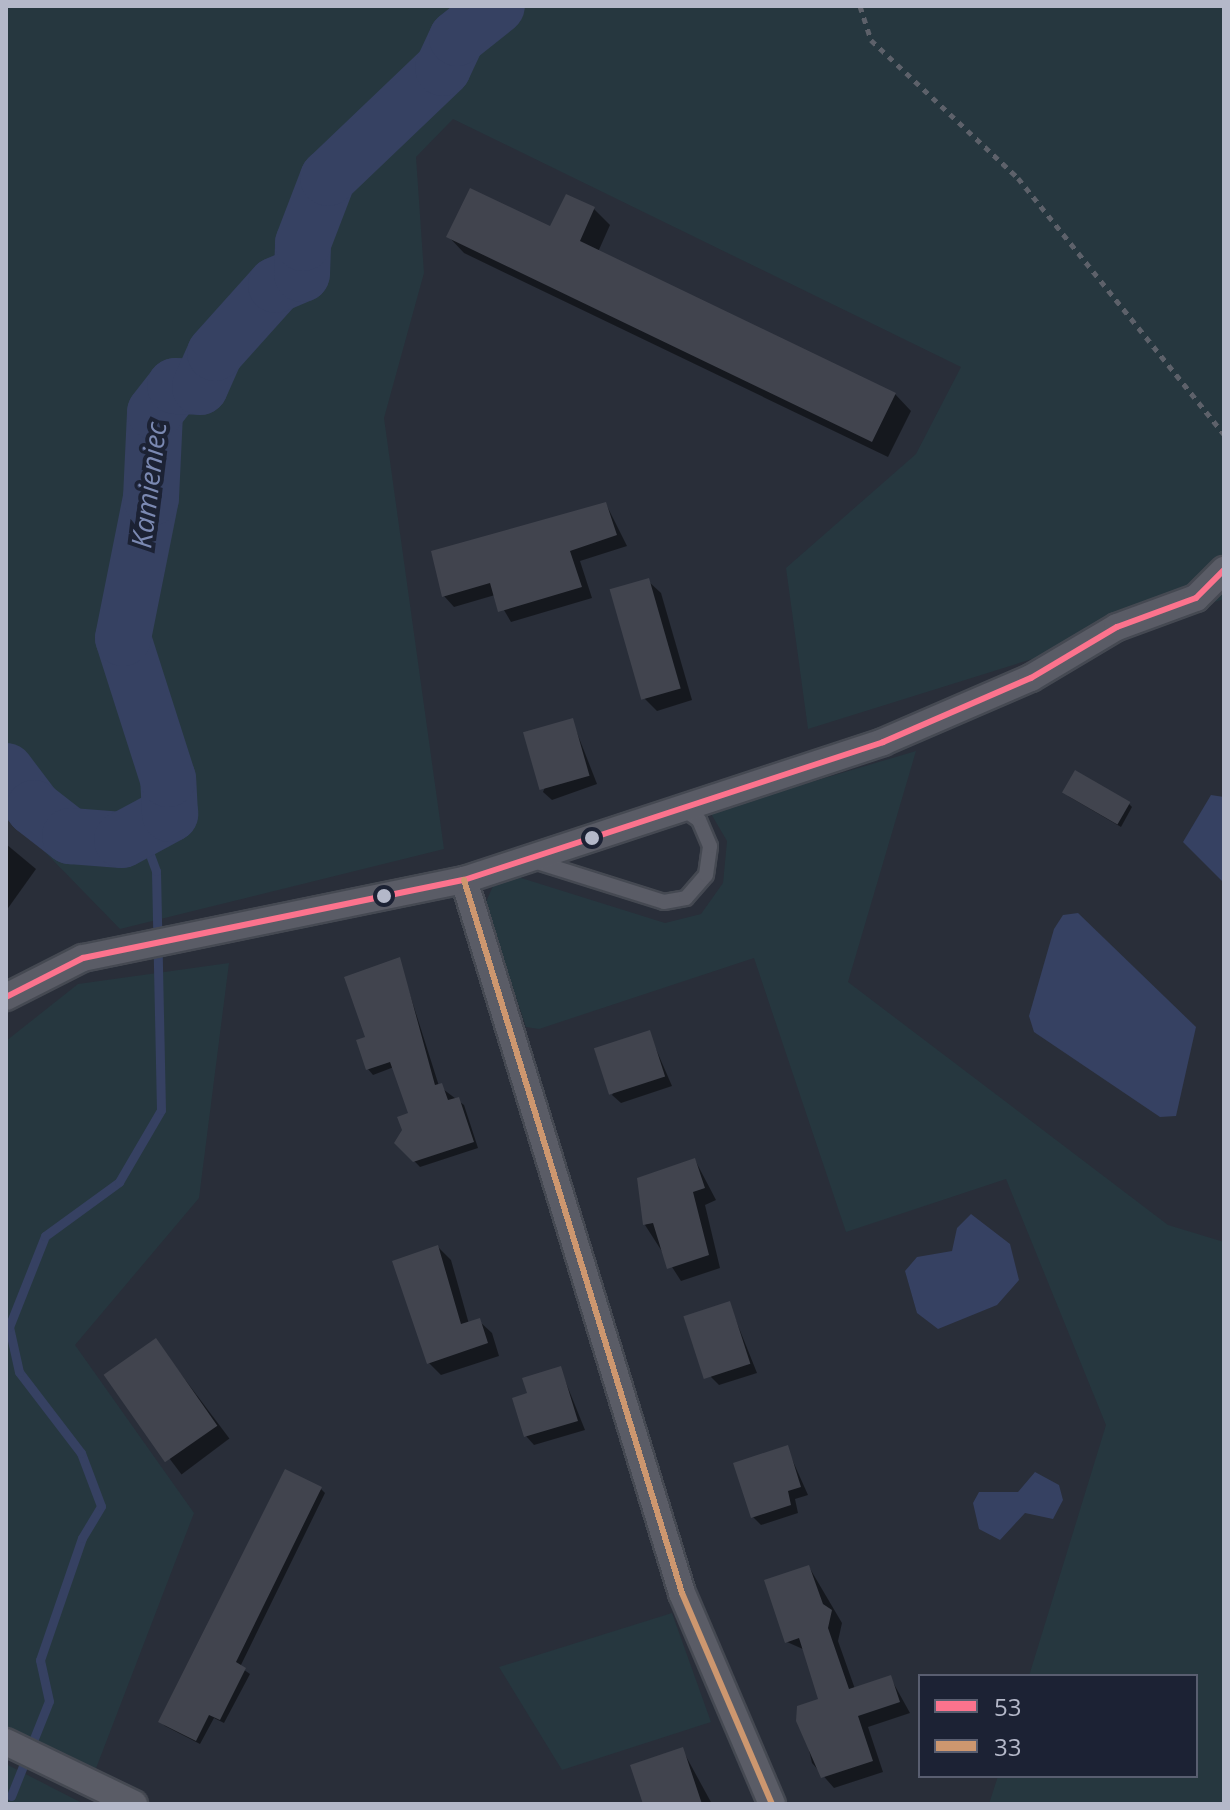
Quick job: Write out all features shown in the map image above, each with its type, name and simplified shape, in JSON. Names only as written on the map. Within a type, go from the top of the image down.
[{"type":"street","points":[[6,997],[83,958],[464,880],[530,860],[952,713],[1117,627],[1196,598],[1224,570]]},
{"type":"street","points":[[464,880],[682,1593],[772,1804]]},
{"type":"street","points":[[6,1742],[134,1804]]},
{"type":"lane","points":[[530,860],[664,902],[686,898],[706,875],[710,846],[699,820],[680,807]]},
{"type":"path","points":[[860,6],[871,40],[1018,178],[1224,434]]},
{"type":"shaded area","points":[[6,6],[1224,6],[1224,599],[808,729],[786,568],[916,454],[961,367],[453,119],[416,157],[424,273],[384,418],[444,849],[120,929],[6,812]]},
{"type":"shaded area","points":[[916,751],[848,982],[1168,1225],[1224,1242],[1224,1804],[989,1804],[997,1778],[1198,1778],[1198,1674],[1030,1674],[1106,1425],[1006,1179],[846,1232],[754,958],[539,1029],[526,1027],[485,904],[493,886],[518,877],[665,923],[701,914],[723,883],[727,841],[710,812]]},
{"type":"shaded area","points":[[229,963],[199,1198],[75,1345],[194,1513],[95,1771],[6,1726],[6,1041],[78,984]]},
{"type":"shaded area","points":[[672,1613],[711,1722],[562,1770],[499,1667]]},
{"type":"shaded area","points":[[6,1764],[84,1804],[6,1804]]},
{"type":"water","points":[[1211,795],[1224,797],[1224,883],[1183,842]]},
{"type":"water","points":[[1078,913],[1196,1027],[1176,1116],[1160,1117],[1034,1032],[1029,1016],[1054,929],[1063,915]]},
{"type":"water","points":[[971,1214],[1010,1244],[1019,1280],[997,1305],[938,1329],[917,1313],[905,1271],[917,1257],[952,1251],[957,1228]]},
{"type":"water","points":[[1035,1472],[1059,1485],[1063,1500],[1053,1519],[1025,1513],[1000,1540],[979,1529],[973,1503],[979,1492],[1018,1492]]},
{"type":"building","points":[[470,188],[550,226],[566,194],[595,207],[580,241],[896,393],[872,442],[446,237]]},
{"type":"building","points":[[606,502],[617,535],[570,551],[582,587],[498,612],[490,583],[442,597],[431,551]]},
{"type":"building","points":[[649,578],[681,689],[641,700],[610,589]]},
{"type":"building","points":[[573,718],[590,776],[540,790],[523,732]]},
{"type":"building","points":[[1075,770],[1130,802],[1117,825],[1062,793]]},
{"type":"building","points":[[400,957],[435,1085],[442,1083],[448,1100],[459,1097],[474,1142],[413,1162],[394,1143],[402,1130],[397,1117],[408,1113],[390,1062],[366,1070],[356,1040],[365,1037],[344,977]]},
{"type":"building","points":[[650,1030],[665,1077],[609,1095],[594,1048]]},
{"type":"building","points":[[695,1158],[705,1188],[693,1192],[709,1255],[667,1269],[653,1223],[643,1225],[637,1178]]},
{"type":"building","points":[[438,1245],[461,1324],[480,1318],[488,1343],[427,1364],[392,1261]]},
{"type":"building","points":[[730,1301],[750,1364],[704,1379],[683,1316]]},
{"type":"building","points":[[156,1338],[217,1426],[165,1462],[104,1375]]},
{"type":"building","points":[[561,1366],[578,1421],[524,1437],[512,1398],[527,1393],[522,1378]]},
{"type":"building","points":[[788,1445],[801,1487],[788,1491],[791,1505],[751,1518],[733,1463]]},
{"type":"building","points":[[285,1469],[322,1487],[236,1662],[246,1668],[220,1720],[209,1715],[196,1741],[158,1722]]},
{"type":"building","points":[[809,1565],[823,1604],[832,1610],[828,1628],[849,1689],[891,1675],[900,1702],[858,1716],[873,1761],[821,1778],[796,1721],[797,1706],[818,1699],[799,1638],[785,1643],[764,1580]]},
{"type":"building","points":[[683,1747],[702,1804],[643,1804],[630,1765]]},
{"type":"waterway","name":"Kamieniec","points":[[6,771],[34,808],[70,836],[122,840],[170,814],[168,779],[123,638],[151,498],[155,412],[175,386],[200,387],[215,353],[276,285],[302,274],[303,243],[328,178],[443,68],[457,38],[497,6]]},
{"type":"waterway","points":[[11,1796],[49,1701],[40,1660],[82,1538],[101,1506],[81,1453],[19,1372],[9,1327],[45,1236],[119,1182],[161,1110],[156,871],[142,833]]},
{"type":"transit line","name":"53","points":[[6,997],[83,958],[464,880],[883,742],[1031,678],[1117,627],[1196,598],[1224,570]]},
{"type":"transit line","name":"33","points":[[464,880],[682,1593],[772,1804]]}]
